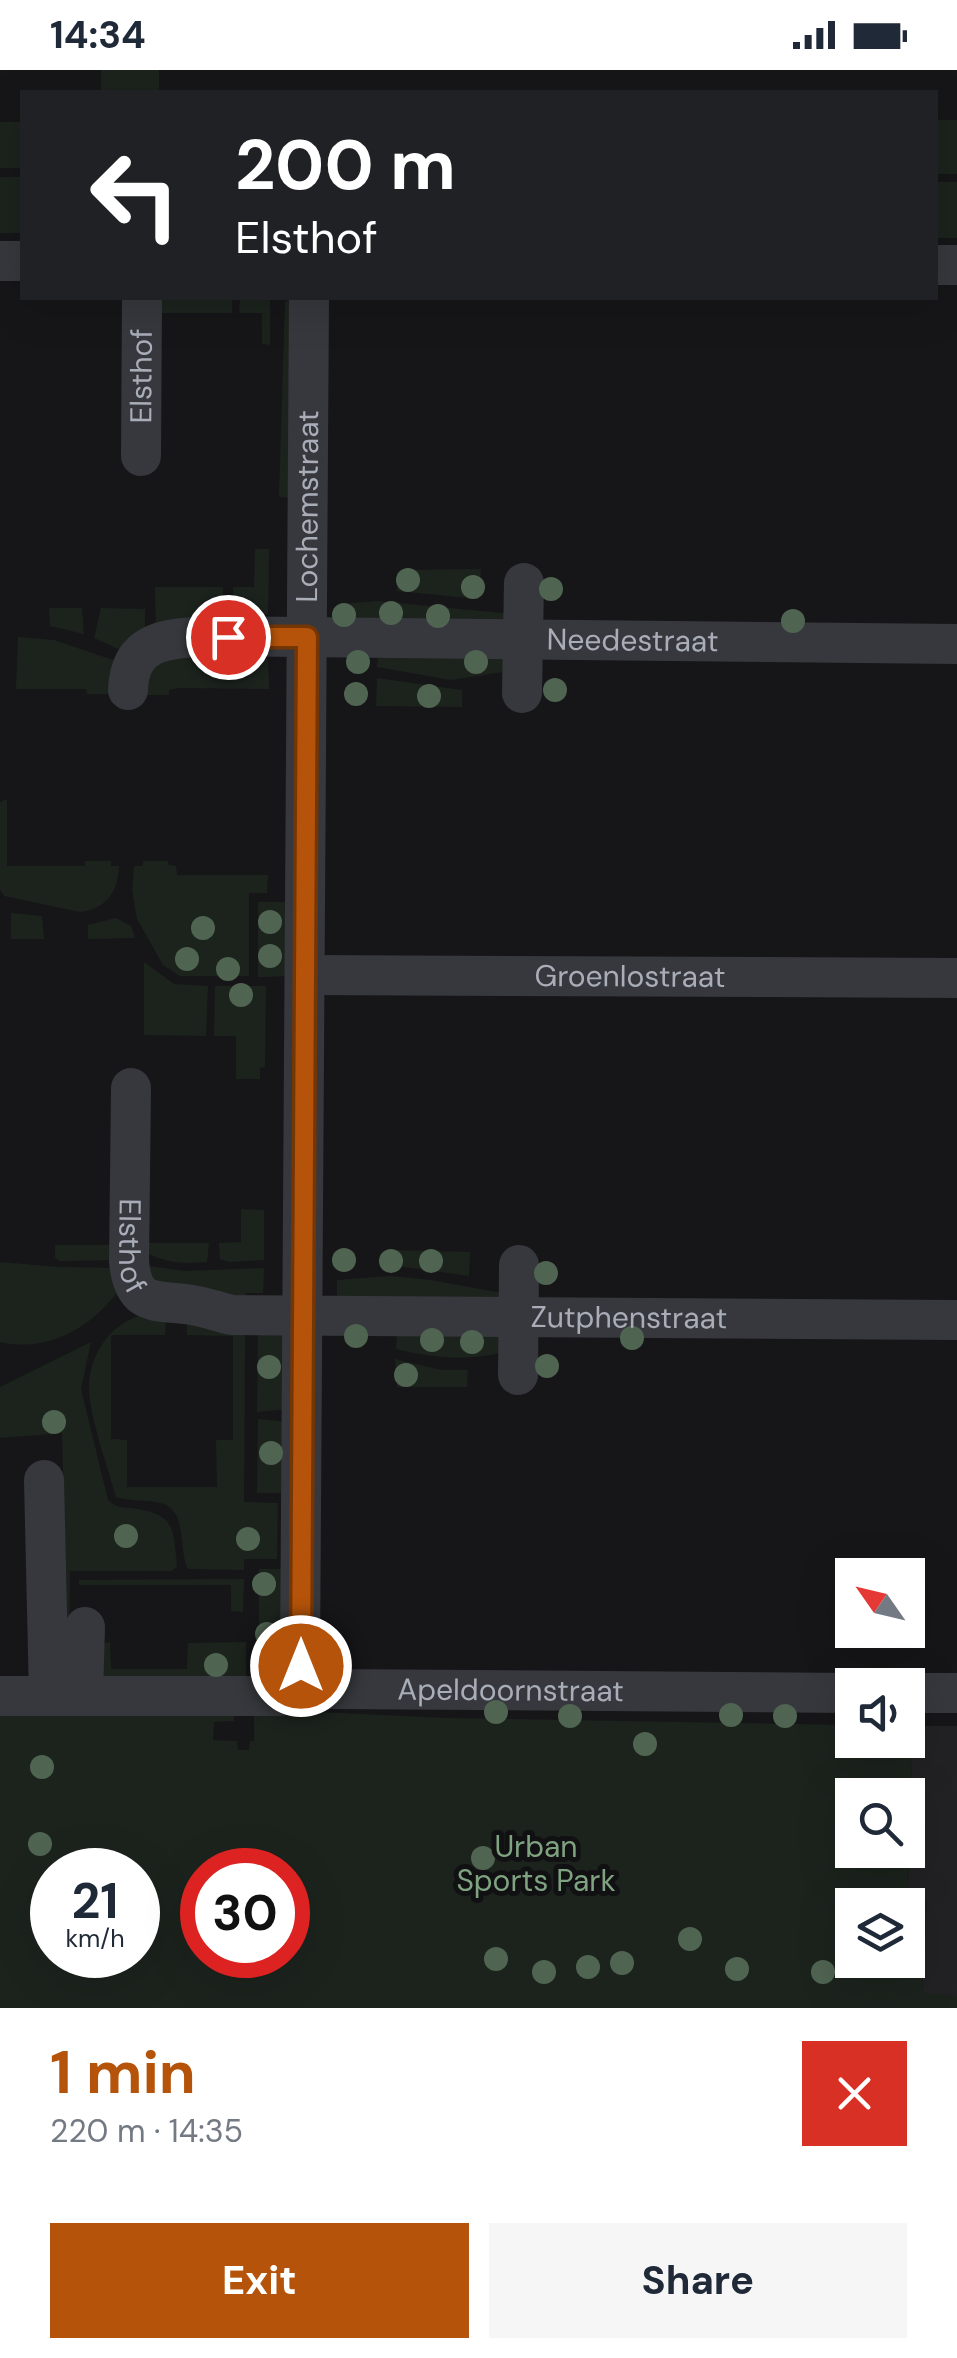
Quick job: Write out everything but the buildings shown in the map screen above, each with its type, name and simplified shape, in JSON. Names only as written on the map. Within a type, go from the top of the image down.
[{"type":"street","name":"Elsthof","points":[[141,456],[142,300]]},
{"type":"street","name":"Lochemstraat","points":[[306,1676],[300,1662],[310,300]]},
{"type":"street","points":[[522,693],[524,583]]},
{"type":"street","points":[[128,690],[132,663],[142,650],[158,643],[212,636],[307,637]]},
{"type":"street","name":"Needestraat","points":[[307,637],[957,644]]},
{"type":"street","name":"Groenlostraat","points":[[305,975],[957,978]]},
{"type":"street","name":"Elsthof","points":[[131,1088],[131,1277],[144,1298],[176,1317],[303,1316]]},
{"type":"street","points":[[518,1376],[519,1265]]},
{"type":"street","name":"Zutphenstraat","points":[[303,1316],[957,1320]]},
{"type":"street","points":[[44,1480],[66,1696]]},
{"type":"street","points":[[66,1696],[85,1627]]},
{"type":"street","points":[[0,1696],[279,1696],[293,1690],[306,1676]]},
{"type":"street","name":"Apeldoornstraat","points":[[306,1676],[334,1689],[835,1693]]},
{"type":"street","points":[[925,1693],[957,1694]]},
{"type":"shaded area","points":[[925,1726],[957,1726],[957,1996],[922,1994],[927,1899],[925,1888],[908,1888],[909,1868],[925,1868],[925,1778],[911,1778],[912,1758],[925,1758]]},
{"type":"green space","points":[[101,70],[159,70],[159,90],[101,90]]},
{"type":"green space","points":[[938,120],[957,120],[957,174],[938,174]]},
{"type":"green space","points":[[0,122],[20,122],[20,168],[0,168]]},
{"type":"green space","points":[[0,177],[20,177],[20,233],[0,233]]},
{"type":"green space","points":[[938,182],[957,182],[957,238],[938,238]]},
{"type":"green space","points":[[156,300],[232,300],[232,313],[156,313]]},
{"type":"green space","points":[[240,300],[270,300],[270,345],[262,344],[262,313],[239,313]]},
{"type":"green space","points":[[285,301],[295,301],[293,498],[279,497]]},
{"type":"green space","points":[[255,549],[269,549],[268,614],[258,614],[258,625],[234,626],[233,587],[254,587]]},
{"type":"green space","points":[[481,569],[478,599],[397,591],[400,570]]},
{"type":"green space","points":[[155,587],[223,587],[223,616],[156,632]]},
{"type":"green space","points":[[377,601],[512,614],[504,624],[341,622],[340,604]]},
{"type":"green space","points":[[49,608],[82,608],[84,634],[50,626]]},
{"type":"green space","points":[[101,608],[145,609],[145,635],[125,652],[94,638]]},
{"type":"green space","points":[[18,637],[54,640],[119,662],[112,694],[87,694],[86,689],[16,689]]},
{"type":"green space","points":[[258,648],[258,659],[268,659],[269,689],[178,688],[169,690],[169,695],[144,695],[150,659]]},
{"type":"green space","points":[[378,653],[504,653],[503,672],[451,680],[377,667]]},
{"type":"green space","points":[[377,678],[462,690],[462,707],[376,706]]},
{"type":"green space","points":[[7,799],[7,866],[85,866],[85,861],[111,861],[111,866],[119,866],[118,875],[104,903],[80,912],[4,896],[0,889],[0,802]]},
{"type":"green space","points":[[143,861],[168,861],[176,866],[177,875],[268,875],[267,893],[249,893],[249,976],[180,976],[163,965],[137,919],[132,890],[134,866],[143,866]]},
{"type":"green space","points":[[258,902],[292,902],[291,976],[258,977]]},
{"type":"green space","points":[[11,913],[42,916],[44,939],[11,939]]},
{"type":"green space","points":[[116,918],[131,926],[135,938],[88,939],[88,925]]},
{"type":"green space","points":[[144,962],[174,984],[208,986],[206,1036],[144,1035]]},
{"type":"green space","points":[[215,986],[266,986],[265,1067],[260,1068],[260,1079],[236,1079],[236,1036],[214,1036]]},
{"type":"green space","points":[[241,1209],[264,1210],[264,1260],[220,1259],[219,1243],[241,1242]]},
{"type":"green space","points":[[143,1243],[209,1243],[207,1262],[161,1259],[147,1253]]},
{"type":"green space","points":[[55,1245],[116,1245],[116,1260],[59,1261]]},
{"type":"green space","points":[[392,1250],[470,1252],[469,1276],[391,1265]]},
{"type":"green space","points":[[0,1262],[117,1268],[119,1290],[83,1325],[54,1340],[22,1345],[4,1343],[0,1342]]},
{"type":"green space","points":[[149,1266],[185,1271],[264,1268],[263,1293],[246,1293],[246,1304],[152,1285]]},
{"type":"green space","points":[[391,1276],[507,1294],[505,1298],[337,1303],[337,1280]]},
{"type":"green space","points":[[146,1314],[166,1319],[165,1335],[111,1335],[111,1439],[127,1440],[127,1487],[217,1487],[216,1440],[233,1440],[233,1336],[187,1335],[187,1319],[245,1327],[244,1502],[278,1503],[277,1559],[244,1559],[244,1570],[188,1569],[180,1524],[172,1509],[158,1502],[116,1497],[93,1415],[90,1377],[104,1341],[123,1324]]},
{"type":"green space","points":[[258,1327],[285,1338],[289,1409],[257,1412]]},
{"type":"green space","points":[[499,1333],[501,1353],[448,1357],[396,1349],[397,1334]]},
{"type":"green space","points":[[91,1342],[81,1389],[108,1500],[164,1518],[172,1531],[177,1567],[171,1571],[70,1571],[69,1673],[62,1433],[0,1438],[0,1387]]},
{"type":"green space","points":[[395,1359],[441,1370],[468,1370],[467,1387],[397,1387]]},
{"type":"green space","points":[[258,1419],[289,1422],[288,1493],[257,1493]]},
{"type":"green space","points":[[259,1569],[288,1569],[287,1672],[259,1684]]},
{"type":"green space","points":[[244,1579],[243,1612],[231,1611],[231,1585],[79,1585],[79,1580]]},
{"type":"green space","points":[[110,1642],[111,1669],[187,1669],[188,1643],[246,1642],[246,1684],[103,1684],[101,1644]]},
{"type":"green space","name":"Urban Sports Park","points":[[0,1708],[233,1709],[234,1721],[214,1722],[213,1740],[237,1741],[238,1750],[249,1750],[250,1741],[254,1741],[254,1709],[446,1718],[835,1725],[835,1758],[912,1758],[911,1778],[835,1778],[835,1868],[909,1868],[908,1888],[835,1888],[835,1978],[923,1978],[922,1993],[957,1996],[957,2008],[0,2008]]},
{"type":"route","points":[[228,637],[307,637],[301,1666]]}]
